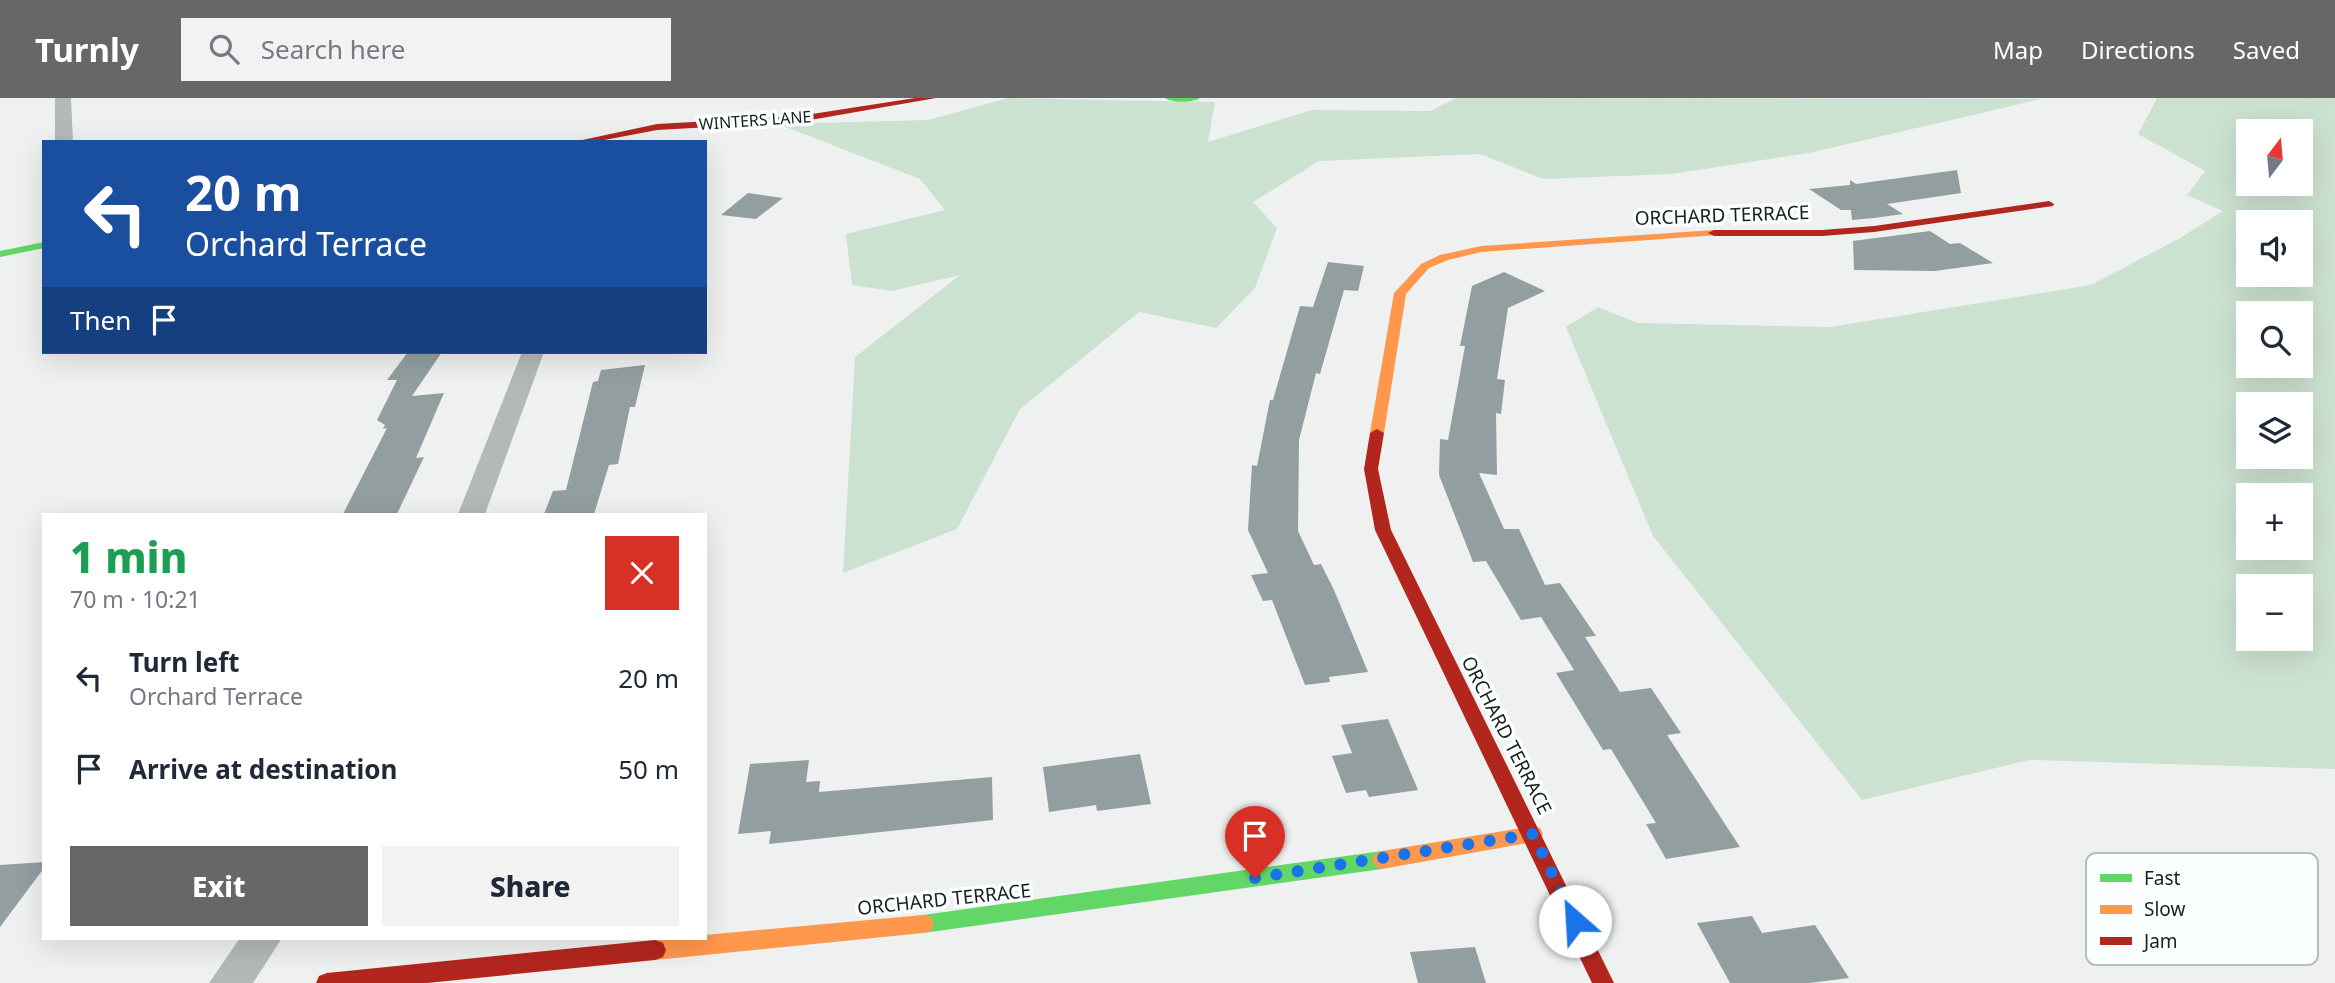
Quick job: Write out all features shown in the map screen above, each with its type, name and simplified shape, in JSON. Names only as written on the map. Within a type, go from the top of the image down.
[{"type":"street","points":[[63,98],[64,140]]},
{"type":"street","name":"WINTERS LANE","points":[[589,140],[657,127],[799,119],[932,98]]},
{"type":"street","points":[[1169,98],[1196,98]]},
{"type":"street","name":"ORCHARD TERRACE","points":[[327,983],[609,956],[768,937],[963,921],[1348,865],[1533,834],[1383,530],[1371,469],[1374,439],[1400,293],[1410,275],[1423,265],[1444,257],[1481,249],[1712,233],[1861,230],[2049,204]]},
{"type":"street","points":[[0,254],[42,245]]},
{"type":"street","points":[[471,513],[532,354]]},
{"type":"street","points":[[1533,834],[1603,983]]},
{"type":"street","points":[[229,983],[261,940]]},
{"type":"green space","points":[[1008,98],[1215,102],[1208,142],[1312,110],[1431,111],[1456,98],[2041,99],[1809,153],[1672,174],[1543,179],[1480,154],[1319,161],[1253,202],[1277,228],[1255,288],[1216,328],[1139,312],[1020,409],[957,529],[843,573],[855,357],[960,275],[892,291],[852,285],[846,234],[945,210],[920,179],[778,124],[928,120]]},
{"type":"green space","points":[[2157,98],[2335,98],[2335,769],[2029,760],[1862,800],[1653,536],[1566,327],[1598,307],[1638,323],[1830,327],[2091,285],[2180,238],[2223,211],[2187,195],[2205,171],[2138,134]]},
{"type":"building","points":[[1957,170],[1961,193],[1887,204],[1903,214],[1874,218],[1852,220],[1851,210],[1841,210],[1809,189],[1850,185],[1850,180],[1856,184]]},
{"type":"building","points":[[748,193],[783,198],[756,219],[721,215]]},
{"type":"building","points":[[1930,231],[1950,244],[1960,243],[1993,263],[1935,271],[1854,270],[1853,241]]},
{"type":"building","points":[[1328,262],[1364,266],[1358,291],[1344,290],[1320,374],[1316,373],[1299,440],[1298,531],[1314,565],[1321,564],[1334,590],[1368,672],[1329,677],[1330,682],[1305,685],[1272,600],[1263,601],[1251,575],[1268,573],[1248,530],[1252,465],[1257,466],[1270,400],[1273,400],[1300,306],[1313,307]]},
{"type":"building","points":[[1504,272],[1545,291],[1508,308],[1497,379],[1505,380],[1501,414],[1496,413],[1497,475],[1479,473],[1504,529],[1519,529],[1545,585],[1560,583],[1596,636],[1585,637],[1620,692],[1651,688],[1681,733],[1667,735],[1740,847],[1666,859],[1646,824],[1656,823],[1611,749],[1603,750],[1556,673],[1574,670],[1541,617],[1521,620],[1486,561],[1473,562],[1439,475],[1440,439],[1448,440],[1465,346],[1460,346],[1472,286]]},
{"type":"building","points":[[406,354],[441,354],[412,396],[444,393],[416,458],[424,457],[397,513],[344,513],[387,428],[383,429],[385,425],[377,420],[397,380],[387,380]]},
{"type":"building","points":[[645,365],[635,407],[630,407],[618,464],[609,465],[594,513],[544,513],[553,491],[566,490],[593,382],[598,381],[601,370]]},
{"type":"building","points":[[1388,719],[1418,790],[1369,797],[1366,790],[1346,793],[1332,756],[1352,753],[1341,725]]},
{"type":"building","points":[[1140,754],[1151,804],[1097,811],[1096,805],[1049,812],[1043,767]]},
{"type":"building","points":[[809,760],[806,782],[820,781],[819,792],[992,777],[993,820],[769,844],[771,831],[738,834],[750,764]]},
{"type":"building","points":[[42,862],[42,871],[0,927],[0,865]]},
{"type":"building","points":[[1752,916],[1762,933],[1815,925],[1849,978],[1809,983],[1730,983],[1697,923]]},
{"type":"building","points":[[1475,947],[1486,983],[1418,983],[1410,952]]},
{"type":"traffic: fast","points":[[1169,98],[1196,98]]},
{"type":"traffic: fast","points":[[0,254],[42,245]]},
{"type":"traffic: fast","points":[[923,924],[1382,860]]},
{"type":"traffic: slow","points":[[1377,433],[1400,293],[1425,266],[1444,257],[1481,249],[1714,233]]},
{"type":"traffic: slow","points":[[1382,860],[1533,834]]},
{"type":"traffic: slow","points":[[655,950],[923,924]]},
{"type":"traffic: jam","points":[[589,140],[657,127],[799,119],[932,98]]},
{"type":"traffic: jam","points":[[1714,233],[1822,233],[1874,229],[2049,204]]},
{"type":"traffic: jam","points":[[1377,433],[1371,469],[1383,530],[1603,983]]},
{"type":"traffic: jam","points":[[327,983],[655,950]]},
{"type":"route","points":[[1255,878],[1533,834],[1575,921]]}]
